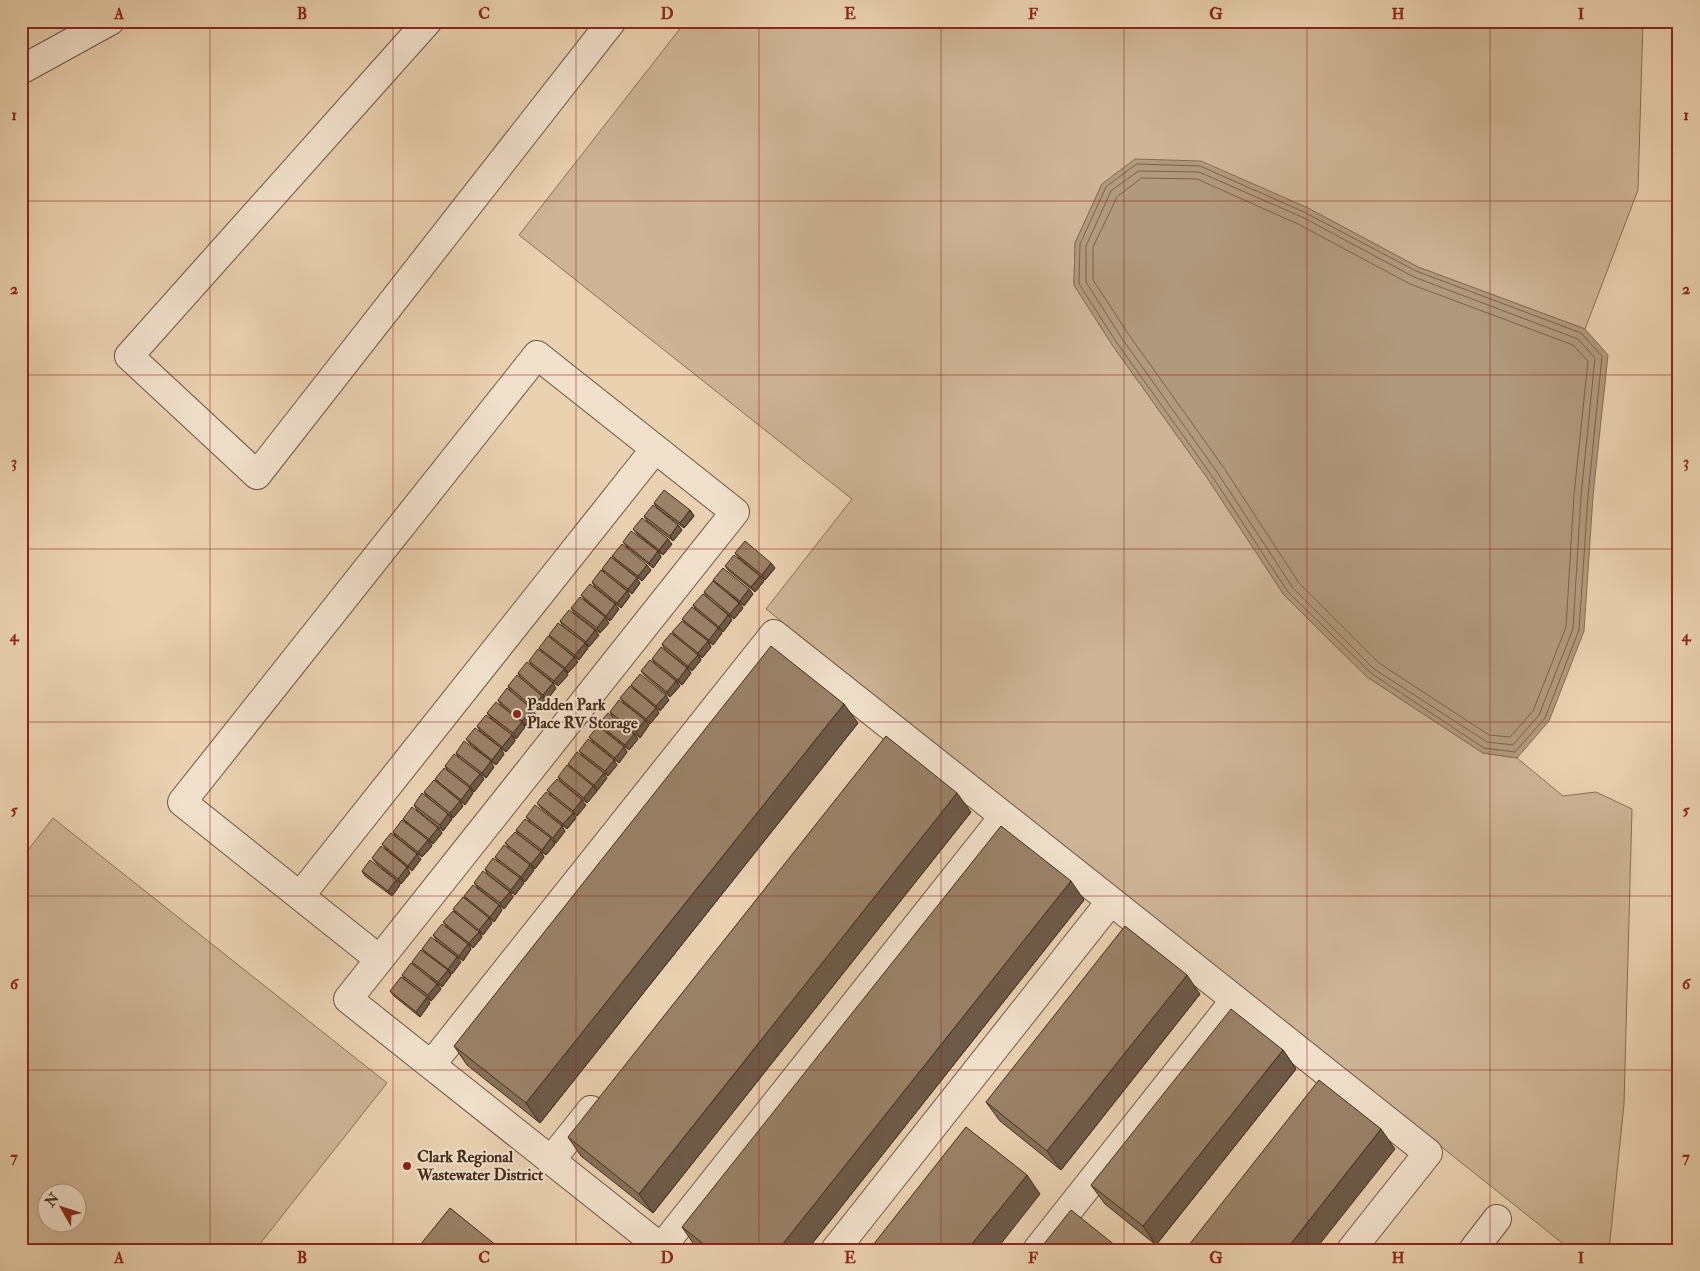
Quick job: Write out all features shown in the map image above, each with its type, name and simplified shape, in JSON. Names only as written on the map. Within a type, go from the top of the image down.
[{"type":"lane","points":[[21,70],[110,21]]},
{"type":"lane","points":[[428,21],[129,356],[257,474],[612,21]]},
{"type":"lane","points":[[379,959],[182,802],[537,355],[734,512],[348,999],[663,1249],[1004,816]]},
{"type":"lane","points":[[300,896],[655,449]]},
{"type":"lane","points":[[431,1065],[774,634],[887,736],[1004,816],[1236,1000],[1320,1080],[1428,1153],[1351,1250]]},
{"type":"lane","points":[[835,1250],[1111,902]]},
{"type":"lane","points":[[1037,1250],[1236,1000]]},
{"type":"lane","points":[[551,1160],[606,1091]]},
{"type":"lane","points":[[1473,1250],[1497,1219]]},
{"type":"shaded area","points":[[686,21],[1643,21],[1638,190],[1585,329],[1418,267],[1306,207],[1102,184],[1075,243],[1074,285],[1113,346],[1208,479],[1284,595],[1367,677],[1483,753],[1517,758],[1563,796],[1596,792],[1632,809],[1624,1104],[1609,1250],[1571,1250],[766,609],[852,499],[519,235]]},
{"type":"shaded area","points":[[53,818],[387,1083],[255,1250],[21,1250],[21,859]]},
{"type":"water","points":[[1135,159],[1201,161],[1306,207],[1418,267],[1585,329],[1608,355],[1593,496],[1584,631],[1549,721],[1517,758],[1483,753],[1367,677],[1284,595],[1208,479],[1113,346],[1074,285],[1075,243],[1102,184]]},
{"type":"building","points":[[664,490],[690,510],[680,523],[654,503]]},
{"type":"building","points":[[653,505],[678,525],[670,536],[644,516]]},
{"type":"building","points":[[642,518],[668,539],[659,550],[633,529]]},
{"type":"building","points":[[631,531],[658,551],[649,563],[623,542]]},
{"type":"building","points":[[745,541],[771,563],[762,575],[735,553]]},
{"type":"building","points":[[622,544],[647,565],[638,576],[612,556]]},
{"type":"building","points":[[734,555],[760,576],[751,587],[725,566]]},
{"type":"building","points":[[611,557],[637,578],[628,589],[602,569]]},
{"type":"building","points":[[723,568],[749,589],[740,601],[713,580]]},
{"type":"building","points":[[601,570],[627,591],[617,603],[592,582]]},
{"type":"building","points":[[713,581],[739,603],[730,614],[704,592]]},
{"type":"building","points":[[590,584],[615,604],[606,616],[581,595]]},
{"type":"building","points":[[703,594],[728,615],[719,627],[693,605]]},
{"type":"building","points":[[580,597],[605,617],[597,628],[571,608]]},
{"type":"building","points":[[692,607],[718,628],[709,640],[682,619]]},
{"type":"building","points":[[569,610],[595,630],[586,642],[560,621]]},
{"type":"building","points":[[682,621],[708,641],[698,653],[672,632]]},
{"type":"building","points":[[558,623],[585,643],[575,655],[549,635]]},
{"type":"building","points":[[671,633],[698,655],[688,666],[662,644]]},
{"type":"building","points":[[548,636],[574,657],[565,668],[539,648]]},
{"type":"building","points":[[771,646],[844,704],[526,1103],[454,1046]]},
{"type":"building","points":[[661,647],[687,668],[678,680],[652,659]]},
{"type":"building","points":[[538,649],[564,669],[554,681],[529,661]]},
{"type":"building","points":[[650,660],[676,681],[667,692],[641,671]]},
{"type":"building","points":[[527,662],[553,683],[543,695],[518,673]]},
{"type":"building","points":[[640,674],[666,695],[656,706],[631,685]]},
{"type":"building","points":[[517,675],[542,696],[533,707],[508,686]]},
{"type":"building","points":[[630,686],[656,708],[646,719],[620,698]]},
{"type":"building","points":[[507,688],[532,709],[522,721],[498,700]]},
{"type":"building","points":[[619,700],[645,720],[636,732],[610,712]]},
{"type":"building","points":[[496,702],[522,722],[513,733],[487,713]]},
{"type":"building","points":[[608,713],[634,734],[625,745],[599,724]]},
{"type":"building","points":[[486,715],[512,735],[502,747],[477,726]]},
{"type":"building","points":[[598,726],[624,747],[615,758],[589,737]]},
{"type":"building","points":[[475,728],[501,748],[492,760],[466,739]]},
{"type":"building","points":[[886,736],[957,793],[639,1194],[568,1137]]},
{"type":"building","points":[[588,739],[614,760],[605,771],[579,751]]},
{"type":"building","points":[[464,741],[491,761],[482,773],[456,753]]},
{"type":"building","points":[[577,752],[604,773],[594,785],[568,764]]},
{"type":"building","points":[[454,754],[480,774],[470,786],[445,766]]},
{"type":"building","points":[[567,765],[593,786],[584,798],[558,777]]},
{"type":"building","points":[[444,768],[470,788],[461,800],[435,779]]},
{"type":"building","points":[[557,779],[582,800],[573,811],[547,790]]},
{"type":"building","points":[[434,780],[460,801],[450,813],[424,792]]},
{"type":"building","points":[[546,792],[573,813],[563,824],[537,803]]},
{"type":"building","points":[[422,793],[448,814],[440,825],[414,805]]},
{"type":"building","points":[[535,805],[562,826],[553,838],[526,817]]},
{"type":"building","points":[[412,807],[438,828],[429,839],[403,819]]},
{"type":"building","points":[[525,819],[551,838],[542,850],[516,830]]},
{"type":"building","points":[[402,820],[428,840],[418,852],[393,832]]},
{"type":"building","points":[[1001,826],[1071,881],[778,1250],[711,1250],[682,1227]]},
{"type":"building","points":[[515,832],[541,852],[531,864],[505,843]]},
{"type":"building","points":[[391,833],[417,854],[408,866],[382,844]]},
{"type":"building","points":[[504,845],[530,865],[521,877],[495,857]]},
{"type":"building","points":[[381,846],[407,867],[398,879],[372,858]]},
{"type":"building","points":[[493,858],[520,878],[511,890],[485,869]]},
{"type":"building","points":[[370,860],[396,880],[388,891],[362,871]]},
{"type":"building","points":[[483,871],[510,892],[500,903],[474,883]]},
{"type":"building","points":[[473,885],[499,905],[490,917],[464,896]]},
{"type":"building","points":[[463,897],[489,918],[479,930],[453,909]]},
{"type":"building","points":[[453,911],[479,932],[469,943],[443,922]]},
{"type":"building","points":[[442,924],[468,944],[459,956],[433,935]]},
{"type":"building","points":[[1125,926],[1187,975],[1047,1151],[986,1102]]},
{"type":"building","points":[[431,937],[457,957],[448,969],[422,949]]},
{"type":"building","points":[[421,950],[448,970],[438,982],[412,962]]},
{"type":"building","points":[[411,963],[437,984],[428,995],[402,975]]},
{"type":"building","points":[[401,977],[427,997],[416,1012],[390,991]]},
{"type":"building","points":[[1231,1009],[1283,1050],[1143,1226],[1091,1185]]},
{"type":"building","points":[[1319,1080],[1381,1129],[1286,1250],[1185,1250]]},
{"type":"building","points":[[966,1127],[1027,1175],[967,1250],[869,1250]]},
{"type":"building","points":[[450,1208],[502,1250],[416,1250]]},
{"type":"building","points":[[1071,1210],[1121,1250],[1039,1250]]},
{"type":"place","name":"Padden Park Place RV Storage","points":[[517,714]]},
{"type":"place","name":"Clark Regional Wastewater District","points":[[407,1166]]}]
